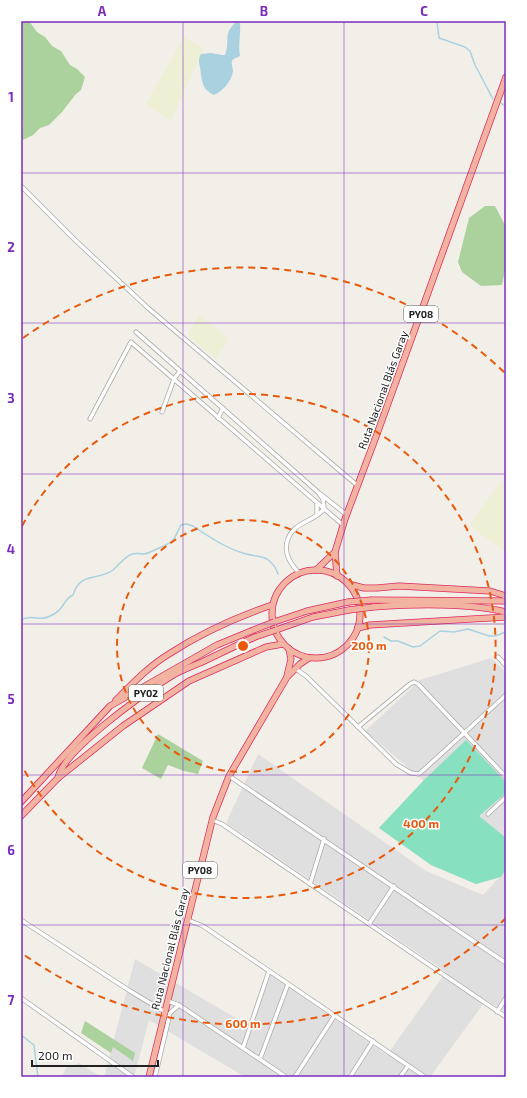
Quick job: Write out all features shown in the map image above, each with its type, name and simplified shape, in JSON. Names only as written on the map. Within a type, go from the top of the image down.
[{"type":"highway","name":"Ruta Nacional Blás Garay","points":[[337,576],[335,552],[343,525],[506,77]]},
{"type":"highway","points":[[316,570],[335,552]]},
{"type":"highway","points":[[316,570],[330,572],[348,584],[357,597],[360,620],[358,628],[350,642],[339,652],[324,657],[309,658],[295,653],[283,644],[274,630],[272,605],[279,589],[285,583],[299,573],[316,570]]},
{"type":"highway","points":[[348,584],[364,588],[399,586],[490,591],[506,596]]},
{"type":"highway","name":"PY02","points":[[21,802],[110,706],[217,645],[274,622],[307,611],[348,602],[372,600],[506,601]]},
{"type":"highway","points":[[110,706],[138,678],[169,654],[208,632],[247,614],[272,605]]},
{"type":"highway","name":"PY02","points":[[21,816],[58,778],[59,771],[64,764],[87,739],[127,706],[171,676],[255,637],[313,617],[373,607],[451,606],[492,608],[506,612]]},
{"type":"highway","points":[[358,628],[370,625],[506,617]]},
{"type":"highway","points":[[58,778],[123,726],[189,681],[266,647],[283,644]]},
{"type":"highway","name":"Ruta Nacional Blás Garay","points":[[149,1077],[212,820],[229,776],[287,677],[291,659],[289,649]]},
{"type":"highway","name":"Ruta Nacional Blás Garay","points":[[287,677],[300,664],[309,658]]},
{"type":"street","points":[[21,186],[74,239],[148,308],[358,486]]},
{"type":"street","points":[[136,332],[319,493],[347,515]]},
{"type":"street","points":[[90,419],[131,342],[343,525]]},
{"type":"street","points":[[162,412],[174,379],[180,371]]},
{"type":"street","points":[[218,418],[223,408]]},
{"type":"street","points":[[319,493],[324,509]]},
{"type":"street","points":[[317,503],[317,515]]},
{"type":"street","points":[[299,573],[290,563],[286,548],[289,534],[324,509]]},
{"type":"street","points":[[498,657],[506,666]]},
{"type":"street","points":[[296,669],[306,676],[396,764],[411,773],[419,774],[506,695]]},
{"type":"street","points":[[358,727],[414,682],[418,684],[506,776]]},
{"type":"street","points":[[229,776],[506,963]]},
{"type":"street","points":[[488,814],[506,797]]},
{"type":"street","points":[[212,820],[222,824],[506,1017]]},
{"type":"street","points":[[310,884],[324,840]]},
{"type":"street","points":[[368,924],[394,886]]},
{"type":"street","points":[[21,920],[165,1012]]},
{"type":"street","points":[[188,920],[203,926],[425,1077]]},
{"type":"street","points":[[243,1048],[269,971]]},
{"type":"street","points":[[260,1059],[288,984]]},
{"type":"street","points":[[21,998],[133,1077]]},
{"type":"street","points":[[497,1012],[506,998]]},
{"type":"street","points":[[168,1001],[179,1005],[286,1077]]},
{"type":"street","points":[[155,1077],[170,1013],[179,1005]]},
{"type":"street","points":[[295,1077],[335,1015]]},
{"type":"street","points":[[350,1077],[373,1041]]},
{"type":"street","points":[[400,1077],[408,1066]]},
{"type":"shaded area","points":[[491,658],[506,672],[506,1013],[486,1000],[430,1077],[245,1077],[149,1020],[134,1077],[104,1077],[135,959],[251,1027],[270,975],[387,1055],[446,972],[226,823],[258,754],[426,871],[483,895],[500,877],[476,884],[431,865],[379,828],[425,782],[365,731],[420,680]]},
{"type":"shaded area","points":[[79,1063],[101,1077],[62,1077],[66,1068]]},
{"type":"green space","points":[[21,21],[29,21],[37,32],[45,37],[52,46],[61,51],[70,65],[77,69],[85,77],[81,90],[62,112],[49,125],[40,128],[33,135],[23,140],[21,136],[23,121],[21,119]]},
{"type":"green space","points":[[184,37],[204,48],[171,121],[146,104]]},
{"type":"green space","points":[[485,206],[495,206],[506,227],[506,265],[502,285],[481,286],[462,272],[458,262],[469,218]]},
{"type":"green space","points":[[199,315],[229,338],[216,359],[188,335]]},
{"type":"green space","points":[[506,475],[506,552],[469,525]]},
{"type":"green space","points":[[158,734],[203,761],[198,774],[168,765],[161,779],[142,768]]},
{"type":"green space","points":[[466,740],[506,782],[506,793],[479,816],[506,838],[506,869],[501,877],[476,884],[431,865],[379,828],[423,781]]},
{"type":"green space","points":[[85,1021],[135,1053],[133,1061],[113,1047],[111,1053],[81,1033]]},
{"type":"water","points":[[236,22],[240,23],[240,56],[232,61],[233,71],[229,82],[221,91],[214,95],[204,87],[199,57],[201,54],[211,53],[225,55],[229,30]]},
{"type":"waterway","points":[[437,21],[439,38],[465,47],[470,51],[475,65],[493,99]]},
{"type":"waterway","points":[[501,103],[506,107]]},
{"type":"waterway","points":[[21,620],[25,618],[45,618],[54,614],[60,609],[67,599],[73,595],[76,587],[85,579],[108,573],[126,557],[132,554],[146,554],[168,544],[173,540],[181,525],[186,524],[193,526],[237,551],[267,559],[274,566],[278,574]]},
{"type":"waterway","points":[[384,637],[391,641],[398,641],[413,647],[420,646],[440,631],[454,632],[468,629],[489,636],[495,636],[506,632]]},
{"type":"waterway","points":[[21,1035],[34,1045],[38,1077]]}]
